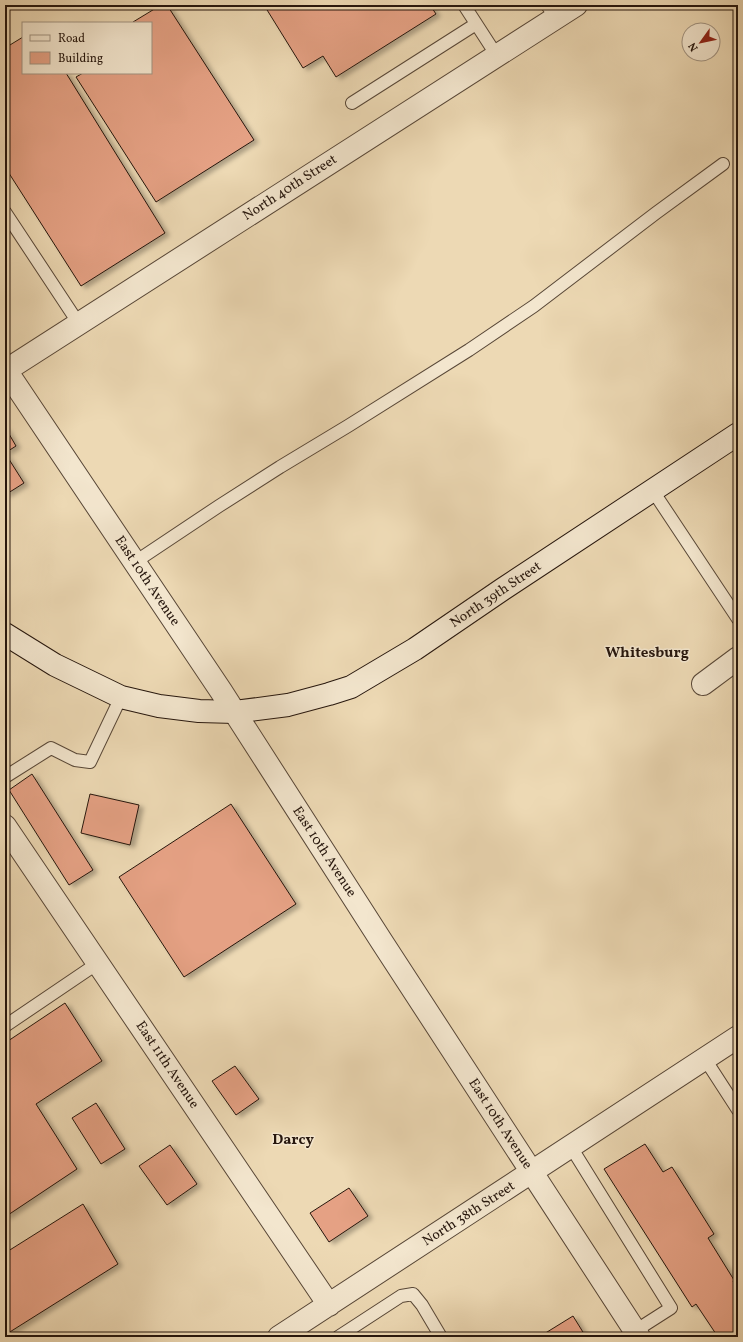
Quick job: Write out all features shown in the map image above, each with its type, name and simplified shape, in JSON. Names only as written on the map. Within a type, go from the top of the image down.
[{"type":"street","name":"North 40th Street","points":[[5,370],[497,56],[551,12],[576,5]]},
{"type":"street","name":"East 10th Avenue","points":[[5,370],[235,712],[382,942],[637,1334]]},
{"type":"street","name":"North 39th Street","points":[[235,712],[288,705],[351,687],[415,649],[738,434]]},
{"type":"street","points":[[5,634],[55,666],[121,697],[159,706],[199,711],[235,712]]},
{"type":"street","points":[[703,684],[738,658]]},
{"type":"street","name":"East 11th Avenue","points":[[5,826],[329,1305]]},
{"type":"street","name":"North 38th Street","points":[[279,1337],[738,1037]]},
{"type":"lane","points":[[464,5],[497,56]]},
{"type":"lane","points":[[352,103],[476,24]]},
{"type":"lane","points":[[135,562],[280,467],[469,350],[534,306],[723,164]]},
{"type":"lane","points":[[5,212],[79,324]]},
{"type":"lane","points":[[653,491],[738,619]]},
{"type":"lane","points":[[5,777],[51,748],[75,760],[90,762],[121,697]]},
{"type":"lane","points":[[5,1026],[98,963]]},
{"type":"lane","points":[[705,1059],[738,1110]]},
{"type":"lane","points":[[571,1147],[671,1308],[637,1334]]},
{"type":"lane","points":[[338,1337],[401,1296],[413,1294],[422,1305],[441,1337]]},
{"type":"building","points":[[161,5],[167,5],[254,140],[156,202],[76,77],[81,74],[152,74],[152,22],[133,22]]},
{"type":"building","points":[[264,5],[430,5],[436,14],[336,77],[323,56],[303,68]]},
{"type":"building","points":[[22,38],[22,74],[67,74],[165,233],[81,286],[5,167],[5,48]]},
{"type":"building","points":[[5,427],[16,446],[5,453]]},
{"type":"building","points":[[5,453],[24,483],[5,495]]},
{"type":"building","points":[[32,774],[93,870],[69,885],[9,790]]},
{"type":"building","points":[[90,794],[139,805],[130,845],[81,833]]},
{"type":"building","points":[[231,804],[296,904],[184,977],[119,877]]},
{"type":"building","points":[[65,1003],[102,1061],[36,1104],[77,1169],[5,1217],[5,1043]]},
{"type":"building","points":[[235,1066],[259,1099],[236,1115],[212,1081]]},
{"type":"building","points":[[96,1103],[125,1149],[101,1164],[72,1118]]},
{"type":"building","points":[[645,1144],[663,1172],[672,1167],[714,1234],[708,1238],[734,1280],[733,1281],[738,1290],[738,1337],[718,1337],[696,1304],[692,1307],[604,1169]]},
{"type":"building","points":[[170,1145],[197,1184],[167,1205],[139,1166]]},
{"type":"building","points":[[349,1188],[368,1216],[329,1242],[310,1213]]},
{"type":"building","points":[[83,1204],[118,1264],[5,1335],[5,1253]]},
{"type":"building","points":[[573,1316],[586,1337],[539,1337]]},
{"type":"district","name":"Whitesburg","points":[[647,653]]},
{"type":"district","name":"Darcy","points":[[293,1140]]}]
